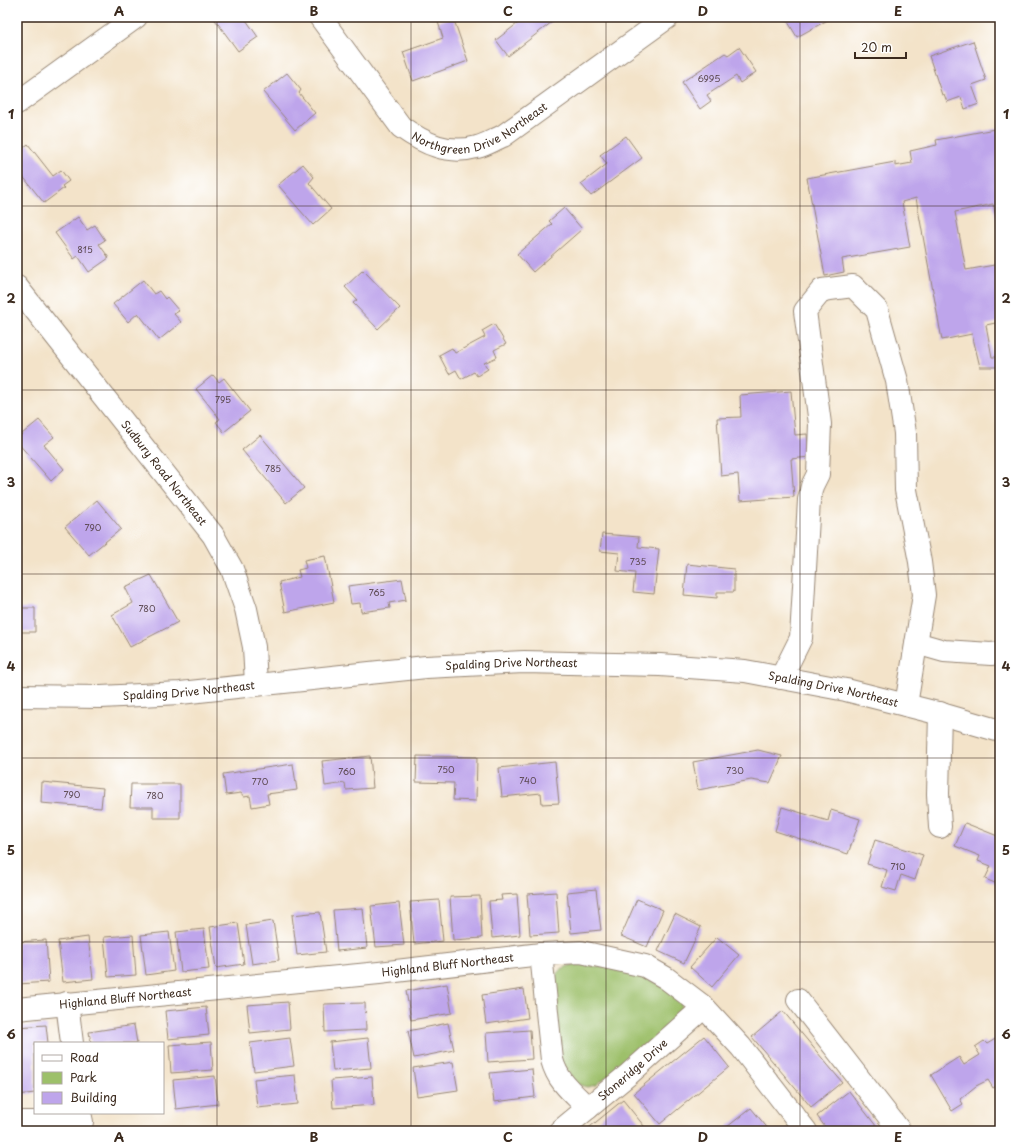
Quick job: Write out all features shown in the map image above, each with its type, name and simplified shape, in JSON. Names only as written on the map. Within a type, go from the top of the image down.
[{"type":"street","points":[[17,103],[136,17]]},
{"type":"street","name":"Northgreen Drive Northeast","points":[[320,17],[401,127],[418,140],[438,147],[459,150],[478,147],[503,136],[668,17]]},
{"type":"street","points":[[782,678],[801,638],[809,500],[812,486],[818,474],[820,424],[805,311],[822,290],[853,286],[877,310],[897,382],[905,433],[906,490],[920,562],[924,595],[906,705]]},
{"type":"street","name":"Sudbury Road Northeast","points":[[17,287],[213,535],[232,569],[246,609],[254,646],[256,684]]},
{"type":"street","points":[[916,643],[944,651],[1000,653]]},
{"type":"street","name":"Spalding Drive Northeast","points":[[17,696],[101,697],[180,693],[426,667],[524,662],[660,665],[745,671],[846,690],[940,713],[1000,731]]},
{"type":"street","points":[[940,713],[938,794],[940,827]]},
{"type":"street","name":"Highland Bluff Northeast","points":[[17,1009],[541,954],[581,952],[645,966],[666,978],[704,1007],[741,1047],[806,1131]]},
{"type":"street","points":[[541,954],[552,1060],[555,1071],[561,1082],[588,1108]]},
{"type":"street","points":[[798,1000],[900,1131]]},
{"type":"street","points":[[67,1003],[72,1042]]},
{"type":"street","name":"Stoneridge Drive","points":[[560,1131],[629,1074],[704,1007]]},
{"type":"street","points":[[17,1122],[82,1122],[80,1114]]},
{"type":"green space","points":[[576,964],[628,971],[670,990],[676,994],[682,1005],[676,1024],[596,1085],[587,1087],[576,1084],[561,1063],[554,985],[556,976],[560,970]]},
{"type":"building","points":[[213,17],[244,17],[258,37],[238,51]]},
{"type":"building","points":[[453,17],[468,61],[413,81],[403,52],[443,38],[438,22]]},
{"type":"building","points":[[526,17],[549,17],[552,22],[508,56],[496,40]]},
{"type":"building","points":[[785,17],[833,17],[797,37]]},
{"type":"building","points":[[973,41],[986,80],[972,85],[979,104],[965,109],[961,97],[947,102],[944,94],[942,95],[929,56]]},
{"type":"building","points":[[739,47],[756,72],[740,83],[736,76],[707,95],[711,101],[700,109],[682,82],[725,53],[728,55]]},
{"type":"building","points":[[287,73],[301,90],[299,93],[315,113],[295,130],[263,92]]},
{"type":"building","points":[[1000,128],[1000,234],[993,204],[955,212],[966,270],[1000,264],[1000,322],[986,325],[992,357],[1000,357],[1000,367],[980,367],[972,334],[942,340],[916,198],[902,202],[910,247],[842,259],[844,272],[825,276],[807,178],[895,162],[895,166],[912,163],[910,151],[937,145],[936,140]]},
{"type":"building","points":[[626,136],[642,158],[591,196],[581,184],[607,164],[600,155]]},
{"type":"building","points":[[28,144],[53,176],[61,170],[69,181],[62,186],[64,188],[44,203],[17,169],[17,153]]},
{"type":"building","points":[[303,164],[314,177],[309,183],[331,209],[313,225],[278,185]]},
{"type":"building","points":[[564,208],[582,229],[533,272],[517,254],[552,224],[549,221]]},
{"type":"building","points":[[78,217],[87,230],[95,225],[105,240],[99,244],[109,258],[89,272],[78,256],[74,259],[55,233]]},
{"type":"building","points":[[363,270],[400,308],[378,329],[353,303],[357,300],[345,287]]},
{"type":"building","points":[[143,280],[154,294],[159,291],[165,299],[167,297],[179,311],[174,314],[181,322],[159,340],[138,313],[128,322],[113,304]]},
{"type":"building","points":[[494,324],[506,344],[494,350],[497,357],[484,363],[488,369],[477,376],[474,372],[461,379],[456,370],[449,374],[439,355],[452,348],[455,353],[485,337],[482,331]]},
{"type":"building","points":[[213,375],[219,382],[224,378],[250,411],[224,432],[216,422],[220,419],[196,389]]},
{"type":"building","points":[[791,391],[795,435],[807,434],[809,457],[791,459],[794,497],[740,501],[738,474],[721,476],[717,418],[741,417],[740,395]]},
{"type":"building","points":[[39,420],[54,437],[44,445],[64,469],[51,481],[17,442],[17,438]]},
{"type":"building","points":[[260,435],[304,488],[286,503],[242,450]]},
{"type":"building","points":[[97,500],[121,529],[89,555],[65,527]]},
{"type":"building","points":[[602,534],[639,537],[638,547],[659,549],[654,594],[633,592],[635,573],[617,571],[619,553],[600,551]]},
{"type":"building","points":[[325,556],[334,602],[285,612],[279,582],[300,577],[298,570],[306,568],[304,560]]},
{"type":"building","points":[[687,564],[734,569],[734,592],[717,592],[717,598],[684,595]]},
{"type":"building","points":[[151,575],[178,622],[130,647],[112,615],[133,603],[125,587]]},
{"type":"building","points":[[402,579],[406,600],[389,603],[390,608],[361,612],[360,603],[351,604],[348,586]]},
{"type":"building","points":[[17,608],[35,608],[35,632],[17,632]]},
{"type":"building","points":[[758,750],[782,756],[770,783],[751,780],[698,790],[693,762]]},
{"type":"building","points":[[370,756],[373,788],[346,790],[345,783],[325,786],[322,761]]},
{"type":"building","points":[[417,756],[477,757],[476,801],[453,800],[454,783],[416,782]]},
{"type":"building","points":[[555,762],[559,803],[542,804],[541,793],[502,797],[499,768]]},
{"type":"building","points":[[293,764],[297,790],[267,794],[269,804],[252,807],[250,796],[244,797],[241,793],[226,795],[223,774]]},
{"type":"building","points":[[42,782],[103,788],[101,808],[41,803]]},
{"type":"building","points":[[131,784],[180,784],[180,818],[153,818],[153,807],[130,807]]},
{"type":"building","points":[[782,807],[828,821],[831,810],[860,819],[848,854],[775,831]]},
{"type":"building","points":[[965,823],[1000,837],[1000,885],[985,879],[991,866],[978,861],[980,856],[955,846]]},
{"type":"building","points":[[875,840],[923,855],[915,880],[901,875],[896,891],[882,887],[887,870],[867,864]]},
{"type":"building","points":[[596,889],[601,930],[571,933],[567,892]]},
{"type":"building","points":[[556,892],[559,933],[530,935],[527,894]]},
{"type":"building","points":[[517,894],[520,935],[492,938],[489,901],[502,900],[501,895]]},
{"type":"building","points":[[480,896],[482,938],[453,940],[450,897]]},
{"type":"building","points":[[637,899],[663,910],[647,947],[621,936]]},
{"type":"building","points":[[439,900],[443,941],[414,944],[410,902]]},
{"type":"building","points":[[399,903],[404,945],[376,947],[371,906]]},
{"type":"building","points":[[363,908],[367,948],[337,951],[333,910]]},
{"type":"building","points":[[320,912],[326,952],[297,955],[292,915]]},
{"type":"building","points":[[675,914],[701,927],[684,963],[658,951]]},
{"type":"building","points":[[273,921],[279,960],[252,964],[246,925]]},
{"type":"building","points":[[238,923],[244,964],[216,968],[210,927]]},
{"type":"building","points":[[204,929],[209,969],[181,972],[176,932]]},
{"type":"building","points":[[169,932],[174,971],[146,975],[141,935]]},
{"type":"building","points":[[133,935],[136,975],[108,977],[104,937]]},
{"type":"building","points":[[88,937],[93,979],[63,982],[58,941]]},
{"type":"building","points":[[717,937],[739,955],[712,987],[690,967]]},
{"type":"building","points":[[46,940],[49,982],[18,984],[17,942]]},
{"type":"building","points":[[447,984],[452,1013],[411,1020],[406,991]]},
{"type":"building","points":[[524,989],[528,1018],[486,1024],[482,995]]},
{"type":"building","points":[[288,1002],[290,1029],[250,1033],[247,1005]]},
{"type":"building","points":[[365,1003],[366,1030],[325,1032],[324,1004]]},
{"type":"building","points":[[206,1007],[209,1035],[168,1039],[165,1011]]},
{"type":"building","points":[[783,1011],[842,1082],[811,1107],[752,1037]]},
{"type":"building","points":[[448,1023],[454,1050],[414,1058],[408,1031]]},
{"type":"building","points":[[46,1025],[48,1042],[34,1042],[34,1093],[17,1095],[17,1027]]},
{"type":"building","points":[[134,1025],[137,1042],[91,1042],[89,1032]]},
{"type":"building","points":[[530,1030],[532,1059],[488,1062],[486,1033]]},
{"type":"building","points":[[704,1036],[729,1067],[660,1124],[634,1093]]},
{"type":"building","points":[[290,1038],[294,1066],[254,1071],[250,1043]]},
{"type":"building","points":[[368,1038],[371,1068],[333,1071],[330,1042]]},
{"type":"building","points":[[997,1038],[1000,1041],[1000,1071],[998,1072],[1000,1075],[1000,1084],[993,1088],[988,1080],[976,1086],[960,1099],[963,1104],[952,1111],[931,1075],[959,1057],[964,1065],[980,1055],[975,1047],[984,1041],[987,1044]]},
{"type":"building","points":[[211,1042],[213,1070],[171,1073],[169,1045]]},
{"type":"building","points":[[453,1062],[458,1090],[417,1096],[413,1068]]},
{"type":"building","points":[[532,1069],[535,1097],[494,1102],[490,1073]]},
{"type":"building","points":[[295,1075],[298,1104],[257,1108],[254,1079]]},
{"type":"building","points":[[215,1076],[218,1104],[176,1109],[173,1080]]},
{"type":"building","points":[[372,1077],[374,1105],[333,1108],[331,1080]]},
{"type":"building","points":[[849,1091],[880,1131],[828,1131],[817,1116]]},
{"type":"building","points":[[623,1100],[648,1131],[585,1131]]},
{"type":"building","points":[[751,1108],[770,1131],[722,1131]]}]
